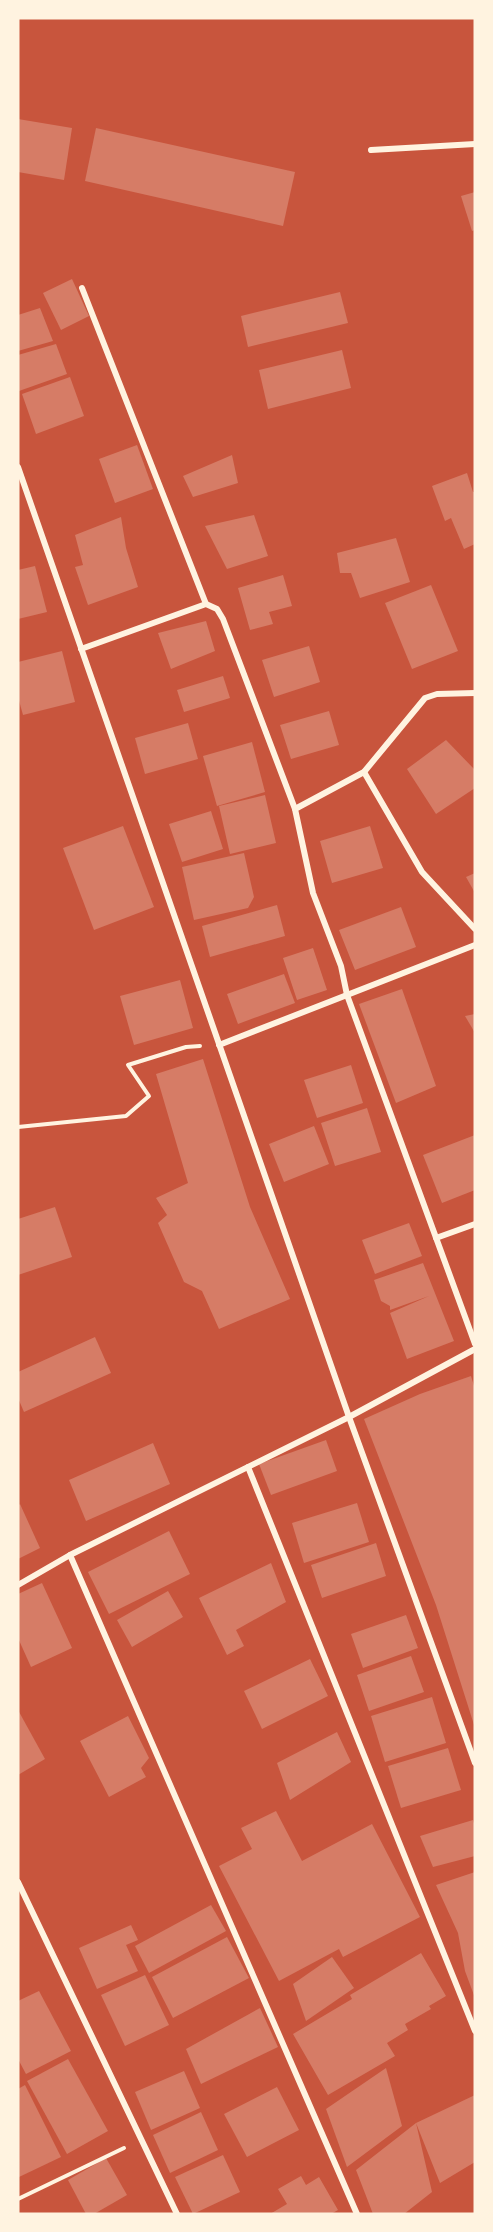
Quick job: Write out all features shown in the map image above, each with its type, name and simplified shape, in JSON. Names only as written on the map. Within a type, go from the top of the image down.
[{"type":"street","points":[[371,150],[475,144]]},
{"type":"street","points":[[82,288],[206,604],[217,609],[223,619],[295,809],[312,892],[341,966],[347,995],[475,1344]]},
{"type":"street","points":[[18,467],[349,1418],[475,1763]]},
{"type":"street","points":[[81,649],[206,604]]},
{"type":"street","points":[[295,809],[364,772],[425,698],[437,694],[475,693]]},
{"type":"street","points":[[364,772],[422,872],[475,929]]},
{"type":"street","points":[[219,1045],[475,945]]},
{"type":"street","points":[[436,1238],[475,1224]]},
{"type":"street","points":[[18,1584],[70,1555],[349,1418],[475,1349]]},
{"type":"street","points":[[248,1467],[475,2031]]},
{"type":"street","points":[[70,1555],[357,2214]]},
{"type":"street","points":[[18,1882],[177,2214]]},
{"type":"path","points":[[18,1127],[126,1116],[149,1096],[128,1065],[186,1047],[219,1045]]},
{"type":"path","points":[[18,2199],[141,2139]]},
{"type":"building","points":[[18,119],[72,128],[64,180],[18,172]]},
{"type":"building","points":[[96,128],[295,172],[283,226],[85,181]]},
{"type":"building","points":[[475,192],[475,230],[472,231],[461,196]]},
{"type":"building","points":[[72,279],[89,316],[61,330],[43,293]]},
{"type":"building","points":[[340,292],[348,323],[248,347],[241,316]]},
{"type":"building","points":[[40,308],[53,341],[18,351],[18,315]]},
{"type":"building","points":[[56,344],[67,374],[19,391],[18,355]]},
{"type":"building","points":[[342,350],[351,388],[268,409],[259,370]]},
{"type":"building","points":[[70,377],[84,416],[36,434],[22,394]]},
{"type":"building","points":[[137,445],[153,489],[115,503],[99,459]]},
{"type":"building","points":[[232,455],[238,483],[193,497],[183,476]]},
{"type":"building","points":[[467,473],[473,492],[475,492],[475,544],[464,549],[451,518],[445,521],[432,486]]},
{"type":"building","points":[[254,515],[268,556],[227,569],[205,526]]},
{"type":"building","points":[[121,517],[126,548],[138,587],[88,605],[75,567],[83,565],[75,535]]},
{"type":"building","points":[[396,538],[410,582],[360,598],[351,573],[340,573],[337,553]]},
{"type":"building","points":[[35,566],[47,612],[18,619],[18,570]]},
{"type":"building","points":[[283,575],[292,606],[269,612],[273,624],[250,630],[238,588]]},
{"type":"building","points":[[431,585],[458,651],[412,669],[385,603]]},
{"type":"building","points":[[206,621],[215,651],[171,669],[158,633]]},
{"type":"building","points":[[309,646],[320,682],[274,697],[262,660]]},
{"type":"building","points":[[62,651],[75,702],[23,715],[18,697],[18,662]]},
{"type":"building","points":[[223,676],[230,698],[184,712],[177,690]]},
{"type":"building","points":[[329,711],[339,745],[291,759],[280,725]]},
{"type":"building","points":[[188,723],[198,759],[145,774],[135,738]]},
{"type":"building","points":[[446,740],[475,770],[475,788],[436,814],[407,769]]},
{"type":"building","points":[[252,742],[265,792],[217,806],[203,756]]},
{"type":"building","points":[[265,795],[276,843],[230,854],[219,806]]},
{"type":"building","points":[[211,811],[223,849],[182,862],[169,824]]},
{"type":"building","points":[[123,826],[154,907],[94,930],[63,848]]},
{"type":"building","points":[[370,826],[383,868],[332,883],[320,841]]},
{"type":"building","points":[[244,853],[254,897],[248,908],[194,920],[182,867]]},
{"type":"building","points":[[475,873],[475,893],[466,877]]},
{"type":"building","points":[[277,905],[285,936],[210,957],[202,926]]},
{"type":"building","points":[[401,907],[416,947],[355,970],[339,930]]},
{"type":"building","points":[[313,948],[327,990],[297,1000],[283,958]]},
{"type":"building","points":[[284,974],[295,1003],[238,1024],[227,994]]},
{"type":"building","points":[[180,980],[193,1028],[134,1045],[120,996]]},
{"type":"building","points":[[402,989],[436,1086],[396,1103],[359,1004]]},
{"type":"building","points":[[475,1014],[475,1033],[465,1016]]},
{"type":"building","points":[[203,1059],[250,1207],[290,1299],[219,1329],[202,1291],[184,1282],[158,1223],[167,1215],[156,1198],[188,1183],[156,1074]]},
{"type":"building","points":[[351,1065],[363,1103],[317,1118],[304,1080]]},
{"type":"building","points":[[367,1108],[381,1152],[335,1166],[321,1123]]},
{"type":"building","points":[[314,1126],[329,1164],[284,1182],[269,1144]]},
{"type":"building","points":[[475,1135],[475,1190],[442,1203],[423,1155]]},
{"type":"building","points":[[55,1207],[72,1257],[18,1275],[18,1219]]},
{"type":"building","points":[[409,1223],[422,1256],[375,1274],[362,1240]]},
{"type":"building","points":[[423,1263],[454,1341],[407,1359],[390,1313],[429,1296],[390,1310],[390,1306],[381,1301],[374,1280]]},
{"type":"building","points":[[95,1337],[111,1373],[24,1412],[18,1398],[18,1372]]},
{"type":"building","points":[[471,1376],[475,1389],[475,1728],[436,1605],[364,1419],[420,1394]]},
{"type":"building","points":[[326,1440],[337,1471],[271,1495],[259,1464]]},
{"type":"building","points":[[153,1443],[170,1484],[86,1521],[69,1480]]},
{"type":"building","points":[[357,1503],[369,1542],[304,1563],[292,1523]]},
{"type":"building","points":[[20,1504],[40,1548],[18,1559],[18,1506]]},
{"type":"building","points":[[169,1531],[190,1574],[109,1614],[88,1572]]},
{"type":"building","points":[[376,1543],[386,1576],[322,1598],[311,1565]]},
{"type":"building","points":[[271,1563],[286,1602],[236,1630],[244,1646],[227,1655],[199,1598]]},
{"type":"building","points":[[42,1583],[72,1648],[31,1667],[18,1638],[18,1594]]},
{"type":"building","points":[[168,1591],[183,1617],[132,1647],[117,1620]]},
{"type":"building","points":[[406,1615],[418,1648],[363,1668],[351,1634]]},
{"type":"building","points":[[411,1656],[424,1692],[369,1711],[357,1675]]},
{"type":"building","points":[[310,1659],[328,1696],[262,1729],[244,1691]]},
{"type":"building","points":[[432,1697],[446,1743],[385,1762],[371,1716]]},
{"type":"building","points":[[18,1710],[45,1759],[18,1775]]},
{"type":"building","points":[[128,1716],[149,1758],[141,1768],[146,1777],[109,1797],[80,1741]]},
{"type":"building","points":[[337,1732],[351,1762],[290,1800],[277,1763]]},
{"type":"building","points":[[448,1748],[461,1790],[401,1808],[388,1766]]},
{"type":"building","points":[[276,1811],[302,1861],[372,1824],[420,1917],[343,1957],[339,1949],[279,1981],[219,1866],[252,1849],[241,1828]]},
{"type":"building","points":[[473,1820],[475,1856],[433,1867],[420,1836]]},
{"type":"building","points":[[475,1872],[475,1998],[465,1971],[458,1933],[436,1885]]},
{"type":"building","points":[[211,1905],[226,1931],[149,1973],[135,1946]]},
{"type":"building","points":[[131,1925],[138,1940],[126,1945],[138,1971],[97,1989],[79,1948]]},
{"type":"building","points":[[227,1937],[249,1978],[173,2018],[152,1977]]},
{"type":"building","points":[[421,1953],[446,1996],[429,2006],[431,2009],[405,2024],[408,2030],[387,2043],[395,2056],[328,2095],[293,2034],[352,1999],[350,1995]]},
{"type":"building","points":[[332,1957],[354,1988],[306,2021],[293,1984]]},
{"type":"building","points":[[145,1975],[169,2025],[125,2046],[101,1995]]},
{"type":"building","points":[[39,1991],[71,2051],[26,2074],[18,2059],[18,2001]]},
{"type":"building","points":[[260,2008],[278,2047],[201,2084],[186,2049]]},
{"type":"building","points":[[68,2059],[108,2131],[67,2154],[27,2081]]},
{"type":"building","points":[[386,2068],[402,2126],[347,2167],[326,2109]]},
{"type":"building","points":[[184,2071],[200,2108],[151,2130],[135,2092]]},
{"type":"building","points":[[25,2085],[61,2157],[19,2177],[18,2089]]},
{"type":"building","points":[[277,2087],[299,2130],[247,2157],[224,2114]]},
{"type":"building","points":[[475,2095],[475,2162],[440,2183],[416,2123]]},
{"type":"building","points":[[201,2112],[218,2150],[170,2173],[153,2135]]},
{"type":"building","points":[[416,2123],[432,2192],[404,2214],[373,2214],[356,2170]]},
{"type":"building","points":[[223,2155],[240,2192],[193,2214],[175,2177]]},
{"type":"building","points":[[106,2158],[127,2195],[94,2214],[86,2214],[68,2180]]},
{"type":"building","points":[[301,2176],[306,2185],[319,2177],[338,2210],[331,2214],[270,2214],[287,2204],[278,2189]]}]
